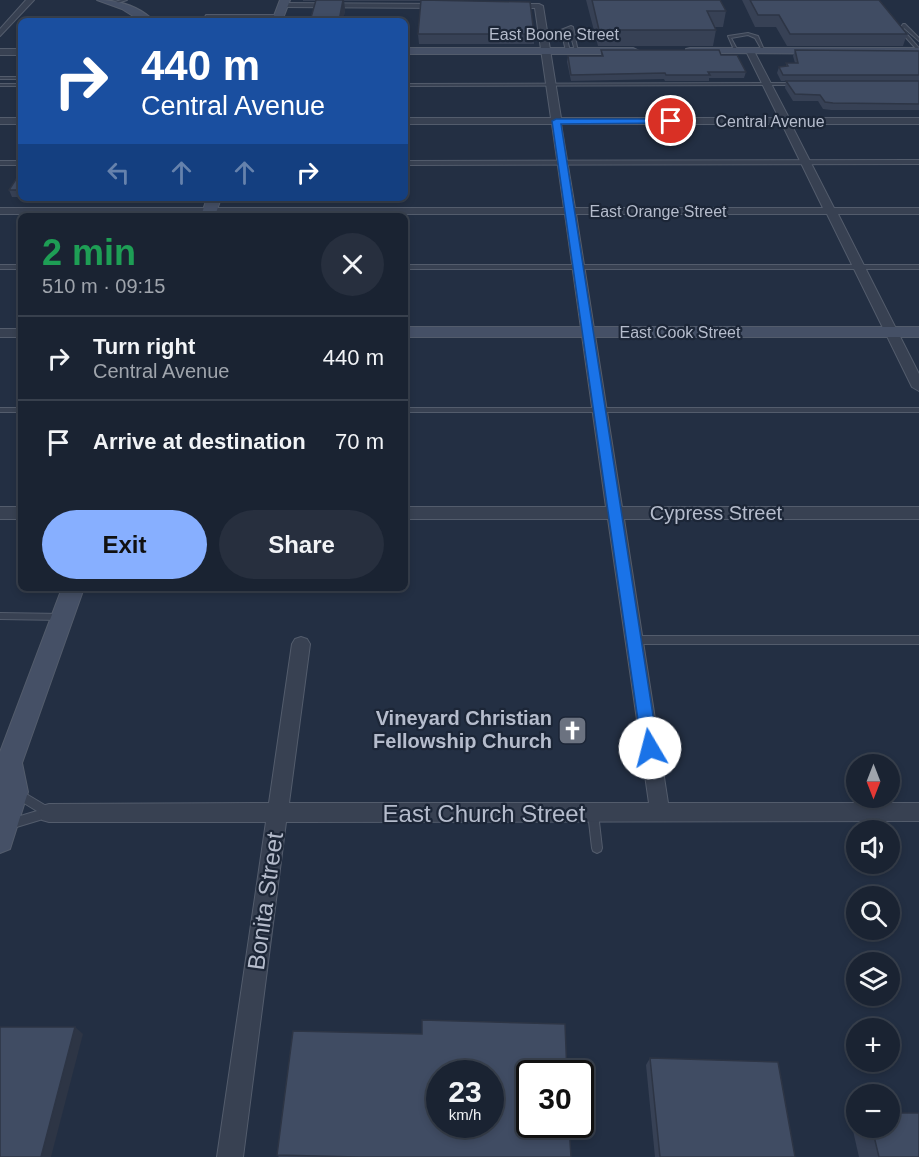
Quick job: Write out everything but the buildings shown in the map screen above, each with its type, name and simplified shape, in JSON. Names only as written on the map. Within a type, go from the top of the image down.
[{"type":"street","points":[[2,28],[30,0]]},
{"type":"street","points":[[102,0],[114,3],[143,18]]},
{"type":"street","points":[[281,11],[447,6]]},
{"type":"street","points":[[504,6],[539,6],[660,813]]},
{"type":"street","name":"East Boone Street","points":[[408,51],[645,51]]},
{"type":"street","points":[[679,51],[919,51]]},
{"type":"street","points":[[750,51],[919,387]]},
{"type":"street","points":[[0,52],[18,52]]},
{"type":"street","points":[[0,121],[18,121]]},
{"type":"street","name":"Central Avenue","points":[[408,121],[919,121]]},
{"type":"street","name":"East Orange Street","points":[[0,211],[210,208],[919,211]]},
{"type":"street","name":"East Cook Street","points":[[408,333],[919,332]]},
{"type":"street","points":[[0,333],[18,333]]},
{"type":"street","points":[[0,513],[18,513]]},
{"type":"street","name":"Cypress Street","points":[[408,513],[919,513]]},
{"type":"street","points":[[1,831],[6,780],[72,591]]},
{"type":"street","name":"Bonita Street","points":[[230,1157],[301,644]]},
{"type":"street","name":"East Church Street","points":[[49,813],[919,812]]},
{"type":"lane","points":[[114,3],[125,0]]},
{"type":"lane","points":[[206,16],[281,11]]},
{"type":"lane","points":[[919,40],[904,25],[900,30],[919,51]]},
{"type":"lane","points":[[571,27],[573,35],[573,51],[563,30],[571,27]]},
{"type":"lane","points":[[736,51],[729,37],[748,34],[757,37],[764,51]]},
{"type":"lane","points":[[564,35],[573,35]]},
{"type":"lane","points":[[905,35],[915,35]]},
{"type":"lane","points":[[0,78],[18,78]]},
{"type":"lane","points":[[408,85],[802,84]]},
{"type":"lane","points":[[0,85],[18,85]]},
{"type":"lane","points":[[408,163],[919,162]]},
{"type":"lane","points":[[0,164],[18,164]]},
{"type":"lane","points":[[0,267],[18,267]]},
{"type":"lane","points":[[408,267],[919,267]]},
{"type":"lane","points":[[0,411],[18,410]]},
{"type":"lane","points":[[408,410],[919,410]]},
{"type":"lane","points":[[0,616],[62,617]]},
{"type":"lane","points":[[634,640],[919,640]]},
{"type":"lane","points":[[6,780],[49,813]]},
{"type":"lane","points":[[1,831],[49,813]]},
{"type":"lane","points":[[593,813],[597,849]]},
{"type":"place","name":"Vineyard Christian Fellowship Church","points":[[573,730]]},
{"type":"route","points":[[650,748],[556,121],[671,121]]}]
